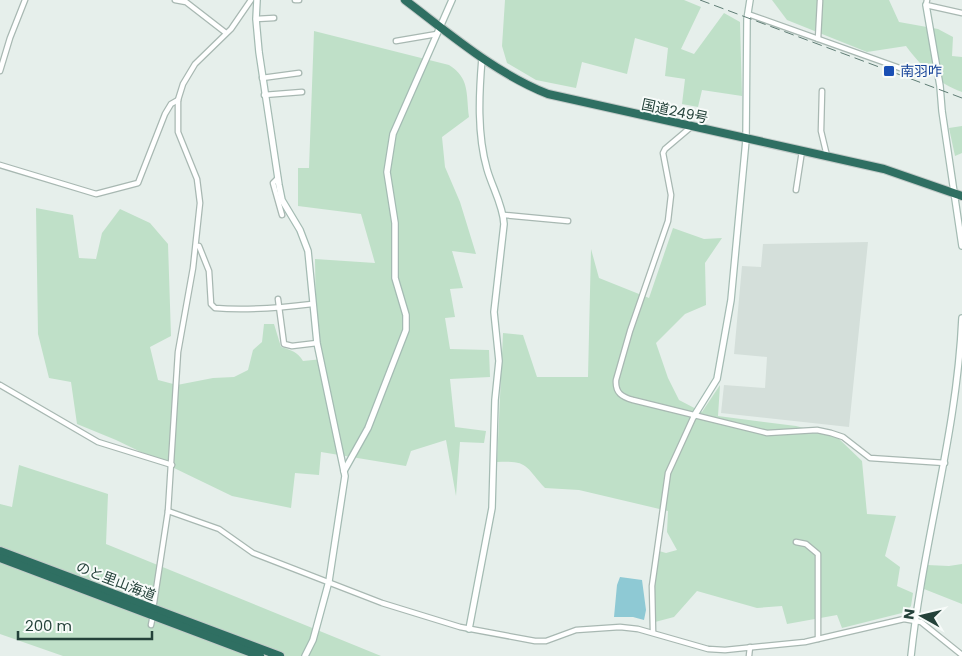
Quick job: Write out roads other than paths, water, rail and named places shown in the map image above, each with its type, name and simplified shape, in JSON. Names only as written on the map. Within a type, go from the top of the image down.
[{"type":"highway","name":"国道249号","points":[[405,0],[439,30],[510,77],[548,94],[746,140],[827,156],[907,176],[958,194]]},
{"type":"highway","name":"のと里山海道","points":[[0,551],[280,656]]},
{"type":"highway","name":"のと里山海道","points":[[0,558],[260,656]]},
{"type":"street","points":[[0,71],[7,45],[25,0]]},
{"type":"street","points":[[175,0],[186,2],[226,33]]},
{"type":"street","points":[[154,603],[168,511],[178,352],[196,246],[200,197],[197,179],[178,132],[178,100],[183,84],[195,64],[226,33],[251,0]]},
{"type":"street","points":[[257,0],[256,19],[264,95],[282,200],[300,230],[308,251],[317,343],[345,481],[329,581],[313,640],[305,656]]},
{"type":"street","points":[[344,472],[368,428],[406,330],[406,315],[395,278],[395,222],[387,172],[393,134],[452,0]]},
{"type":"street","points":[[653,632],[652,586],[668,473],[694,416],[717,379],[722,360],[731,300],[746,140],[748,14],[750,0]]},
{"type":"street","points":[[818,39],[820,1]]},
{"type":"street","points":[[962,13],[926,3],[958,194],[962,246]]},
{"type":"street","points":[[748,14],[911,72],[938,72]]},
{"type":"street","points":[[256,19],[274,18]]},
{"type":"street","points":[[396,41],[439,30]]},
{"type":"street","points":[[469,629],[492,508],[494,400],[499,361],[494,312],[504,216],[480,140],[482,58]]},
{"type":"street","points":[[262,78],[299,73]]},
{"type":"street","points":[[822,91],[821,132],[827,156]]},
{"type":"street","points":[[264,95],[302,92]]},
{"type":"street","points":[[0,165],[96,194],[138,183],[165,114],[171,104],[178,100]]},
{"type":"street","points":[[690,126],[663,153],[671,194],[668,221],[630,331],[616,384],[619,394],[625,398],[767,433],[817,430],[843,437],[870,458],[945,463]]},
{"type":"street","points":[[796,190],[802,151]]},
{"type":"street","points":[[278,178],[273,183],[282,215]]},
{"type":"street","points":[[504,216],[568,221]]},
{"type":"street","points":[[196,246],[199,246],[208,267],[211,304],[215,308],[234,308],[245,311],[312,304]]},
{"type":"street","points":[[278,300],[284,344],[292,346],[317,343]]},
{"type":"street","points":[[911,656],[919,584],[945,463],[961,364],[962,318]]},
{"type":"street","points":[[0,385],[98,442],[172,465]]},
{"type":"street","points":[[168,511],[219,529],[253,553],[382,603],[469,629],[540,642],[576,630],[620,627],[653,632],[708,648],[750,648],[818,639],[893,621],[915,620],[962,655]]},
{"type":"street","points":[[796,542],[806,544],[818,554],[818,639]]},
{"type":"street","points":[[151,625],[152,620]]},
{"type":"street","points":[[749,656],[750,648]]},
{"type":"water","points":[[620,577],[642,580],[646,610],[644,620],[633,617],[614,617],[617,585]]},
{"type":"railway","points":[[700,0],[962,98]]},
{"type":"place","name":"南羽咋","points":[[889,71]]}]
